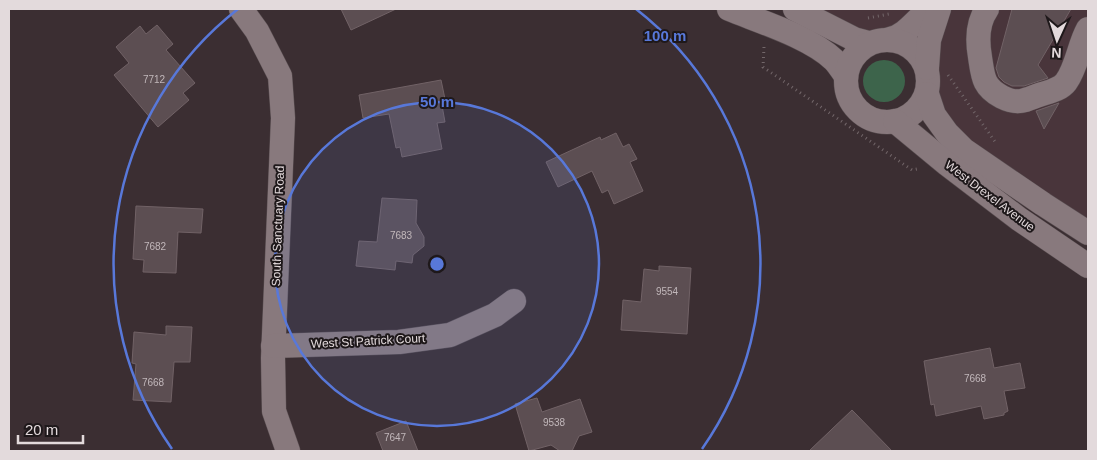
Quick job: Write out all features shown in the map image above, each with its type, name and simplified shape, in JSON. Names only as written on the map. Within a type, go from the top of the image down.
[{"type":"street","name":"South Sanctuary Road","points":[[241,9],[256,31],[280,76],[283,118],[273,346],[274,411],[288,451]]},
{"type":"street","points":[[729,9],[792,34],[817,48],[834,61],[846,76]]},
{"type":"street","points":[[795,9],[854,39],[902,42],[913,48],[927,68]]},
{"type":"street","points":[[927,94],[920,106],[909,116],[895,121],[883,122],[870,119],[859,112],[851,102],[846,89],[846,76],[850,63],[858,51],[880,41],[900,37],[919,17],[930,9]]},
{"type":"street","name":"West Drexel Avenue","points":[[940,9],[929,40],[927,68],[929,81],[927,94],[934,115],[947,133],[964,150],[1088,233]]},
{"type":"street","points":[[987,9],[980,22],[978,32],[978,46],[983,75],[987,87],[993,93],[1008,100],[1020,101],[1060,88],[1066,82],[1075,64],[1088,29]]},
{"type":"street","name":"West Drexel Avenue","points":[[895,121],[947,164],[1019,218],[1088,266]]},
{"type":"street","name":"West St Patrick Court","points":[[273,346],[399,342],[450,335],[495,315],[514,301]]},
{"type":"path","points":[[860,16],[868,18],[891,13]]},
{"type":"path","points":[[763,67],[912,170]]},
{"type":"shaded area","points":[[806,9],[916,9],[891,31],[863,33]]},
{"type":"shaded area","points":[[952,9],[1088,9],[1088,223],[969,139],[956,127],[934,94],[933,62]]},
{"type":"green space","points":[[884,60],[899,66],[905,81],[899,96],[884,102],[869,96],[863,81],[869,66]]},
{"type":"building","points":[[341,9],[396,9],[351,30]]},
{"type":"building","points":[[1012,9],[1071,9],[1038,65],[1048,78],[1024,86],[1012,86],[1004,82],[999,77],[996,68]]},
{"type":"building","points":[[157,25],[173,44],[166,50],[195,83],[183,93],[189,100],[158,127],[114,75],[129,63],[116,47],[140,26],[146,34]]},
{"type":"building","points":[[441,80],[445,99],[441,100],[445,122],[437,123],[442,149],[402,157],[400,147],[396,148],[389,114],[363,118],[359,95]]},
{"type":"building","points":[[1059,103],[1044,129],[1036,111]]},
{"type":"building","points":[[616,133],[623,147],[629,144],[637,159],[630,162],[643,191],[614,204],[608,190],[602,193],[592,171],[558,187],[546,162],[600,137],[601,140]]},
{"type":"building","points":[[382,198],[417,200],[416,223],[424,237],[424,246],[413,255],[412,263],[396,261],[395,270],[356,266],[359,241],[377,242]]},
{"type":"building","points":[[136,206],[203,209],[201,233],[178,232],[176,273],[143,272],[144,260],[133,259]]},
{"type":"building","points":[[659,266],[691,268],[687,334],[621,330],[623,300],[641,302],[644,269],[659,271]]},
{"type":"building","points":[[166,326],[192,327],[190,362],[174,362],[171,402],[133,400],[136,364],[132,363],[134,332],[166,335]]},
{"type":"building","points":[[990,348],[994,368],[1020,363],[1025,388],[1004,391],[1008,411],[1004,415],[984,419],[981,406],[936,416],[934,404],[931,405],[924,361]]},
{"type":"building","points":[[537,398],[542,412],[580,399],[592,432],[579,436],[572,451],[560,451],[551,445],[529,451],[515,404]]},
{"type":"building","points":[[852,410],[892,451],[809,451]]},
{"type":"building","points":[[406,421],[418,451],[383,451],[376,433]]}]
